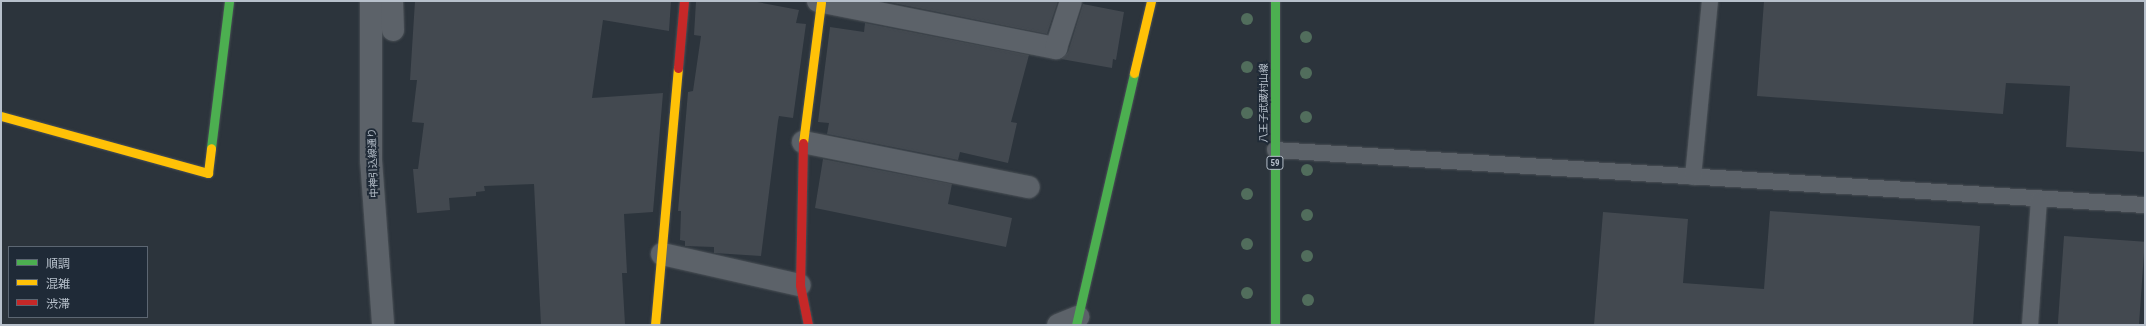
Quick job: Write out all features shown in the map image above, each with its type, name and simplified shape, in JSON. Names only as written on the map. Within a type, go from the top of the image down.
[{"type":"street","points":[[1,116],[208,172],[229,1]]},
{"type":"street","name":"中神引込線通り","points":[[371,1],[371,160],[383,325]]},
{"type":"street","points":[[392,1],[393,30]]},
{"type":"street","points":[[655,325],[684,1]]},
{"type":"street","points":[[808,325],[800,285],[803,142],[819,1],[1056,48],[1071,1]]},
{"type":"street","points":[[1058,325],[1077,321],[1151,1]]},
{"type":"street","name":"八王子武蔵村山線","points":[[1275,1],[1275,325]]},
{"type":"street","points":[[803,142],[1029,187]]},
{"type":"street","points":[[662,254],[800,285]]},
{"type":"lane","points":[[1693,178],[1710,1]]},
{"type":"lane","points":[[1275,150],[1693,178],[2145,205]]},
{"type":"lane","points":[[2030,325],[2039,199]]},
{"type":"building","points":[[415,1],[671,1],[669,31],[603,20],[592,98],[663,93],[653,212],[624,214],[627,273],[622,273],[625,324],[541,325],[534,184],[484,186],[485,191],[476,192],[476,196],[449,198],[450,210],[417,213],[413,169],[418,169],[424,123],[412,122],[417,80],[410,80]]},
{"type":"building","points":[[696,1],[752,1],[799,10],[796,23],[806,24],[793,118],[779,116],[778,121],[761,256],[714,253],[714,247],[685,246],[685,241],[680,240],[681,211],[678,211],[688,92],[693,91],[701,36],[694,35]]},
{"type":"building","points":[[883,1],[1058,1],[1047,34]]},
{"type":"building","points":[[1764,1],[2145,1],[2145,152],[2066,147],[2070,86],[2006,83],[2003,114],[1757,96]]},
{"type":"building","points":[[1083,4],[1124,12],[1116,60],[1113,59],[1112,68],[1061,59],[1068,52]]},
{"type":"building","points":[[865,23],[1029,55],[1011,122],[1017,123],[1008,163],[960,152],[958,160],[827,134],[829,123],[818,122],[830,27],[864,32]]},
{"type":"building","points":[[823,159],[952,184],[948,204],[1012,218],[1006,247],[815,208]]},
{"type":"building","points":[[1770,211],[1980,226],[1973,325],[1594,325],[1603,212],[1688,219],[1683,283],[1764,289]]},
{"type":"building","points":[[2064,236],[2145,242],[2139,325],[2058,325]]},
{"type":"traffic: fast","points":[[211,148],[229,1]]},
{"type":"traffic: fast","points":[[1275,1],[1275,325]]},
{"type":"traffic: fast","points":[[1076,325],[1134,73]]},
{"type":"traffic: slow","points":[[1134,73],[1151,1]]},
{"type":"traffic: slow","points":[[803,143],[821,2]]},
{"type":"traffic: slow","points":[[655,325],[678,68]]},
{"type":"traffic: slow","points":[[1,116],[208,173],[211,148]]},
{"type":"traffic: jam","points":[[678,68],[684,1]]},
{"type":"traffic: jam","points":[[803,143],[800,285],[808,325]]}]
